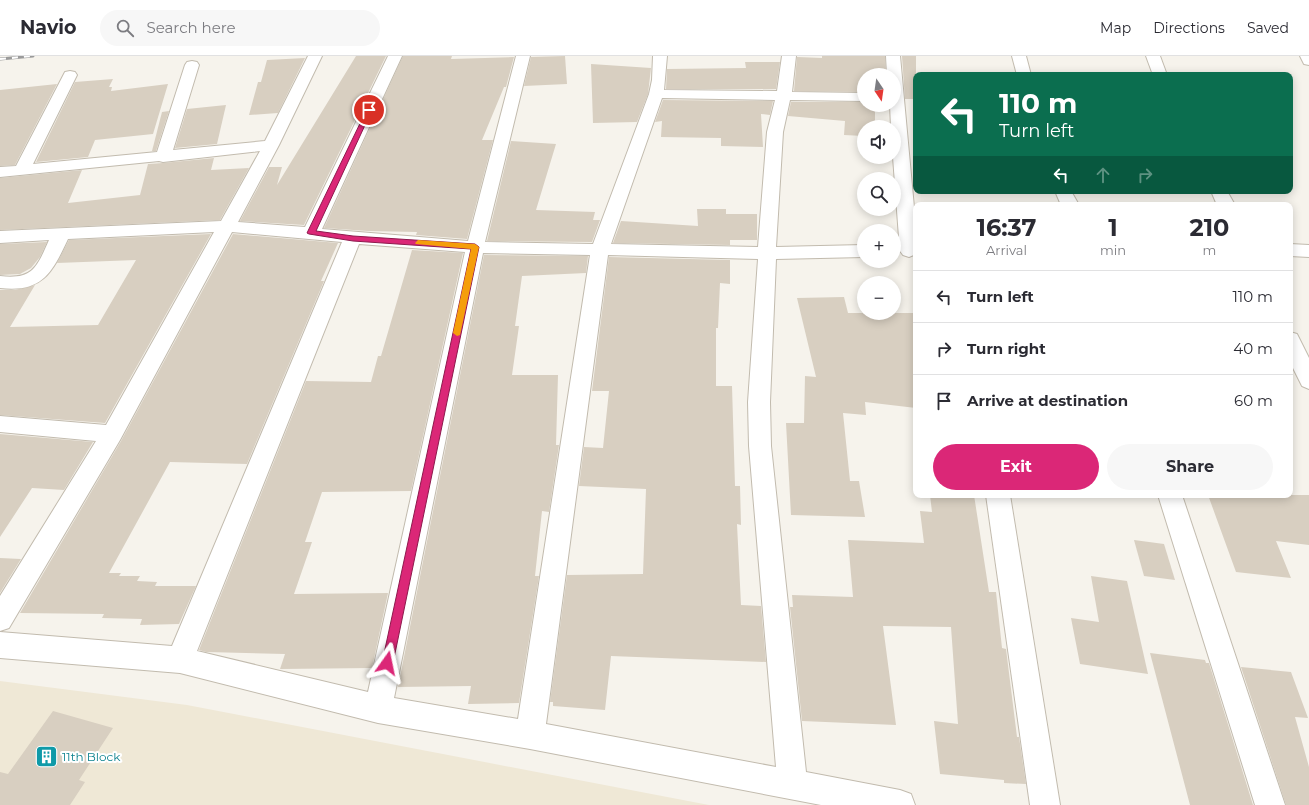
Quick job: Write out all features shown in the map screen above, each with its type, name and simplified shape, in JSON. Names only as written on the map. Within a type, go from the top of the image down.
[{"type":"street","points":[[0,619],[112,434],[271,145],[315,56]]},
{"type":"street","points":[[311,233],[395,56]]},
{"type":"street","points":[[378,709],[475,247],[523,56]]},
{"type":"street","points":[[530,735],[600,250],[656,94],[659,80],[660,56]]},
{"type":"street","points":[[790,56],[784,95],[775,132],[759,402],[760,446],[792,785]]},
{"type":"street","points":[[893,56],[894,68]]},
{"type":"street","points":[[1019,56],[1023,72]]},
{"type":"street","points":[[1153,56],[1159,72]]},
{"type":"street","points":[[1306,56],[1309,61]]},
{"type":"street","points":[[163,157],[192,65]]},
{"type":"street","points":[[22,170],[70,75]]},
{"type":"street","points":[[656,94],[857,97]]},
{"type":"street","points":[[896,112],[906,251]]},
{"type":"street","points":[[0,172],[163,157],[271,145]]},
{"type":"street","points":[[0,237],[226,226],[353,238],[475,247],[767,253],[857,252]]},
{"type":"street","points":[[0,282],[25,282],[34,278],[41,272],[62,233]]},
{"type":"street","points":[[180,660],[353,238]]},
{"type":"street","points":[[1293,250],[1309,251]]},
{"type":"street","points":[[1293,346],[1309,381]]},
{"type":"street","points":[[0,424],[112,434]]},
{"type":"street","points":[[998,498],[1045,805]]},
{"type":"street","points":[[1171,498],[1270,805]]},
{"type":"street","points":[[0,645],[180,660],[378,709],[530,735],[900,805]]},
{"type":"shaded area","points":[[0,681],[187,705],[709,805],[0,805]]},
{"type":"building","points":[[356,56],[386,56],[304,225],[240,221],[269,167],[282,167],[277,185]]},
{"type":"building","points":[[403,56],[452,56],[451,59],[514,57],[506,87],[504,87],[482,140],[493,140],[467,239],[416,235],[417,232],[324,228]]},
{"type":"building","points":[[565,56],[567,84],[524,86],[531,57]]},
{"type":"building","points":[[822,56],[885,56],[886,68],[857,68],[857,92],[794,91],[797,57],[822,58]]},
{"type":"building","points":[[902,56],[916,56],[916,72],[913,72],[913,99],[905,99]]},
{"type":"building","points":[[305,58],[278,113],[249,115],[258,82],[261,82],[267,60]]},
{"type":"building","points":[[745,62],[780,62],[776,89],[666,89],[667,69],[746,68]]},
{"type":"building","points":[[591,64],[651,68],[648,94],[637,122],[593,123]]},
{"type":"building","points":[[113,79],[109,87],[112,87],[111,91],[168,84],[153,134],[95,140],[88,157],[36,162],[75,82]]},
{"type":"building","points":[[57,84],[15,165],[0,166],[0,90]]},
{"type":"building","points":[[663,100],[773,101],[770,115],[761,114],[763,147],[721,146],[721,138],[661,137],[662,121],[655,122]]},
{"type":"building","points":[[791,102],[857,102],[857,112],[875,112],[875,120],[857,120],[857,136],[844,135],[845,121],[788,116]]},
{"type":"building","points":[[226,105],[217,144],[175,148],[187,109]]},
{"type":"building","points":[[169,111],[156,151],[152,151],[162,112]]},
{"type":"building","points":[[511,141],[556,144],[536,210],[595,212],[593,220],[600,220],[592,242],[487,241]]},
{"type":"building","points":[[214,158],[211,170],[249,168],[220,220],[0,230],[0,178],[82,170],[68,203],[140,195],[148,164]]},
{"type":"building","points":[[697,209],[726,209],[726,214],[757,214],[757,240],[730,240],[730,245],[613,243],[621,221],[698,226]]},
{"type":"building","points":[[211,234],[105,423],[0,415],[0,290],[15,290],[35,285],[10,327],[98,325],[136,260],[57,263],[69,240]]},
{"type":"building","points":[[233,234],[338,243],[321,281],[324,281],[247,464],[170,462],[109,573],[121,573],[119,576],[140,576],[137,581],[157,582],[155,586],[196,586],[179,624],[140,625],[142,619],[102,618],[104,614],[20,613],[121,441]]},
{"type":"building","points":[[47,242],[40,257],[31,268],[20,274],[0,275],[0,244]]},
{"type":"building","points":[[412,250],[463,253],[411,491],[322,492],[305,542],[312,542],[294,594],[388,593],[372,668],[280,669],[285,654],[206,652],[199,650],[306,381],[371,382],[378,356],[381,356]]},
{"type":"building","points":[[484,255],[588,256],[586,273],[522,276],[515,326],[519,326],[512,375],[558,375],[556,445],[559,445],[549,512],[542,511],[535,576],[539,576],[519,703],[468,704],[471,686],[398,687]]},
{"type":"building","points":[[609,257],[730,260],[730,284],[720,283],[718,328],[716,328],[716,386],[732,386],[735,486],[740,486],[741,525],[737,524],[741,605],[761,606],[766,662],[611,656],[605,710],[553,706],[553,702],[550,702],[567,575],[643,574],[646,489],[579,486],[584,447],[603,448],[609,391],[592,391]]},
{"type":"building","points":[[844,297],[848,313],[857,313],[857,320],[901,320],[901,313],[913,313],[913,408],[865,402],[866,415],[843,413],[850,481],[859,481],[865,517],[791,515],[786,423],[804,423],[805,376],[816,377],[797,298]]},
{"type":"building","points":[[0,434],[93,442],[64,490],[32,488],[0,537]]},
{"type":"building","points":[[1293,495],[1309,495],[1309,545],[1276,541],[1291,578],[1236,572],[1209,498],[1293,498]]},
{"type":"building","points":[[930,498],[974,498],[989,592],[996,592],[1002,648],[1006,649],[1017,737],[1019,737],[1026,784],[1004,783],[1004,780],[940,774],[934,721],[958,724],[951,627],[883,626],[896,725],[802,721],[790,607],[793,607],[792,595],[853,597],[848,540],[924,543],[920,511],[932,512]]},
{"type":"building","points":[[1134,540],[1164,544],[1175,580],[1144,576]]},
{"type":"building","points":[[0,558],[21,559],[0,593]]},
{"type":"building","points":[[1091,576],[1127,581],[1148,674],[1080,664],[1071,618],[1099,622]]},
{"type":"building","points":[[1150,653],[1205,660],[1206,663],[1209,663],[1253,805],[1190,805]]},
{"type":"building","points":[[1241,667],[1291,672],[1308,718],[1295,717],[1309,767],[1309,805],[1286,805]]},
{"type":"building","name":"11th Block","points":[[53,711],[113,728],[79,780],[85,782],[70,805],[0,805],[0,772],[8,774]]},
{"type":"railway","points":[[0,59],[33,56]]},
{"type":"slow traffic","points":[[418,243],[475,247],[457,333]]},
{"type":"place","name":"11th Block","points":[[47,757]]},
{"type":"route","points":[[369,110],[311,233],[353,238],[475,247],[387,663]]}]
